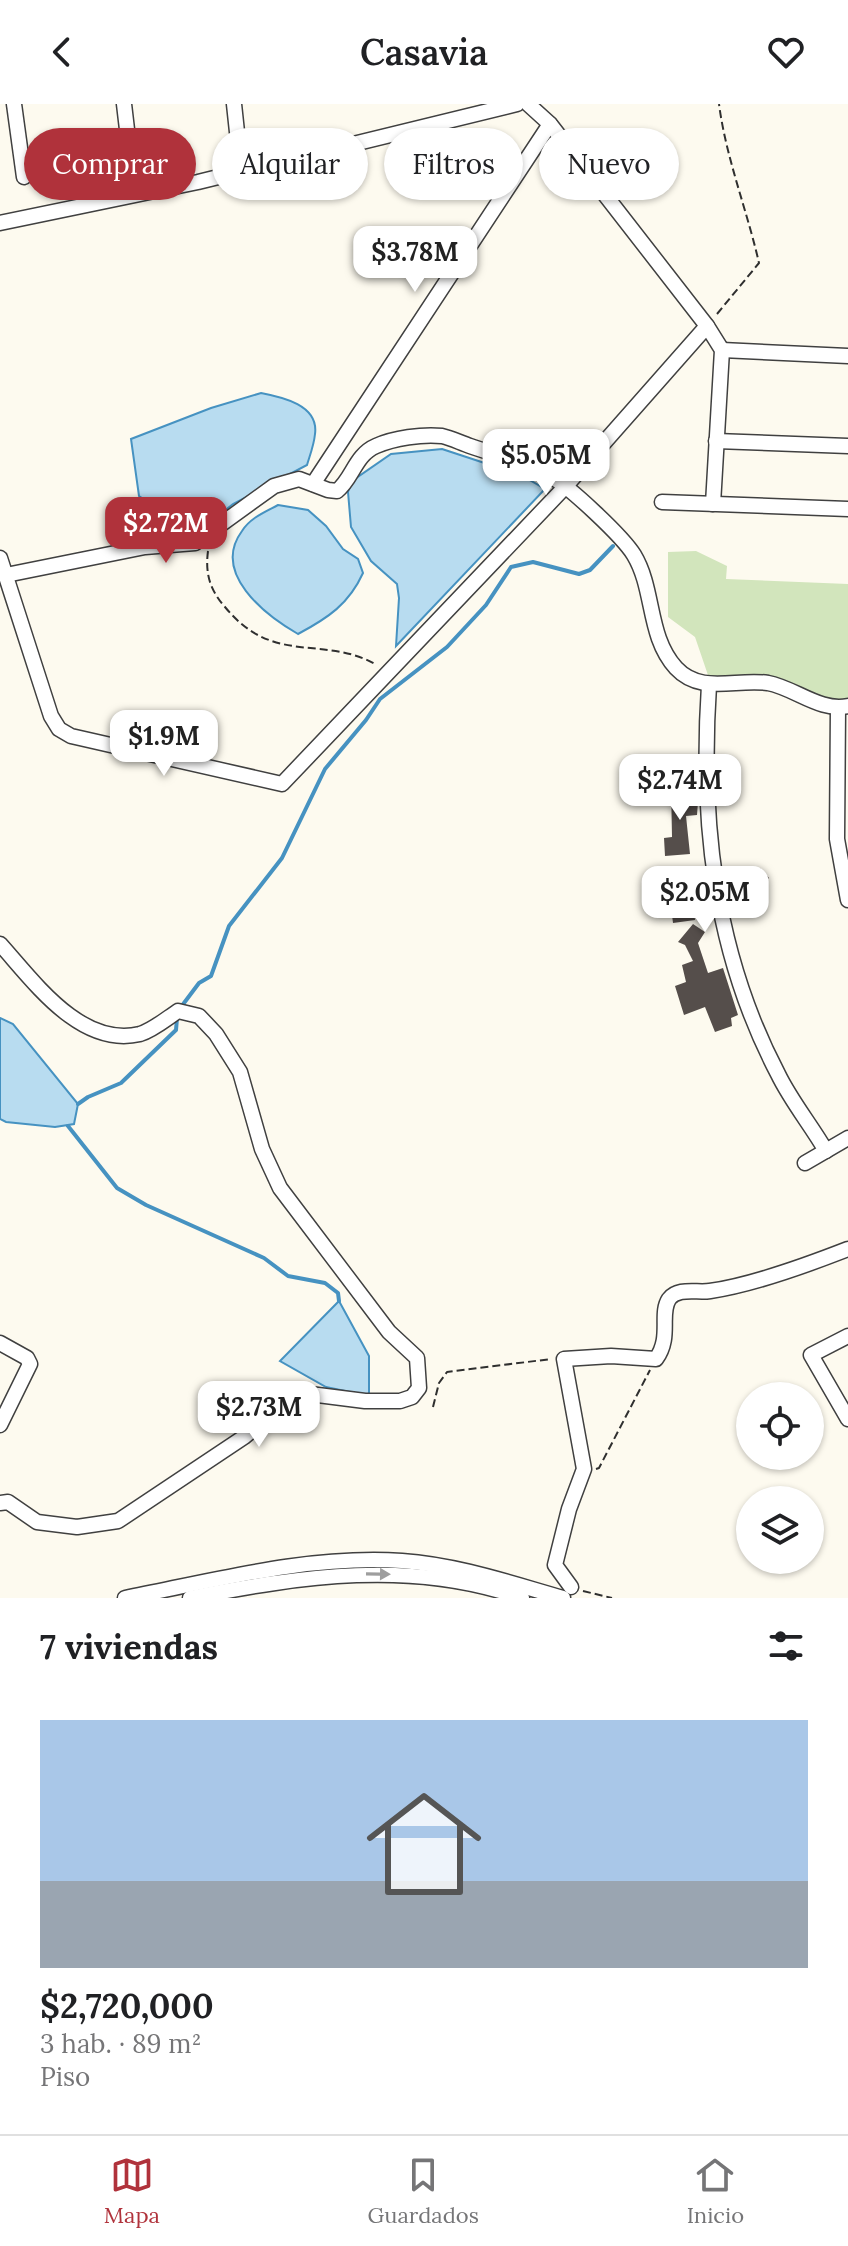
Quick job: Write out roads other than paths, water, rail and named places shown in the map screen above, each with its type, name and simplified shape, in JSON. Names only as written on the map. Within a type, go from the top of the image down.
[{"type":"street","points":[[124,104],[127,128]]},
{"type":"street","points":[[234,104],[237,128]]},
{"type":"street","points":[[0,223],[198,182],[517,104]]},
{"type":"street","points":[[528,104],[550,124],[707,326],[722,350],[713,504]]},
{"type":"street","points":[[9,106],[24,177]]},
{"type":"street","points":[[313,484],[550,124]]},
{"type":"street","points":[[0,558],[51,716],[59,729],[86,740],[282,784],[564,488],[707,326]]},
{"type":"street","points":[[722,350],[848,356]]},
{"type":"street","points":[[6,575],[145,547],[195,543],[274,486],[299,479],[337,491],[345,484],[356,462],[372,447],[397,439],[442,436],[551,476],[615,532],[634,556],[659,643],[675,667],[689,679],[709,685],[772,684],[843,707],[837,839],[848,900]]},
{"type":"street","points":[[716,441],[848,446]]},
{"type":"street","points":[[662,502],[848,509]]},
{"type":"street","points":[[709,685],[707,821],[722,924],[744,995],[778,1075],[826,1151]]},
{"type":"street","points":[[0,944],[50,999],[87,1026],[117,1037],[144,1033],[178,1011],[199,1016],[216,1034],[240,1072],[262,1149],[280,1188],[389,1332],[417,1358],[419,1388],[412,1397],[400,1401],[365,1401],[302,1393],[287,1400],[244,1437],[118,1521],[77,1527],[37,1522],[8,1502],[0,1503]]},
{"type":"street","points":[[805,1163],[848,1138]]},
{"type":"street","points":[[567,1592],[555,1565],[569,1509],[584,1469],[564,1359],[611,1356],[656,1359],[663,1348],[666,1306],[670,1297],[678,1292],[710,1291],[744,1283],[848,1249]]},
{"type":"street","points":[[848,1336],[811,1355],[848,1419]]},
{"type":"street","points":[[0,1343],[27,1358],[30,1364],[0,1425]]},
{"type":"street","points":[[125,1598],[282,1568],[380,1560],[439,1565],[567,1592]]},
{"type":"street","points":[[190,1598],[331,1575],[378,1574],[437,1578],[522,1598]]},
{"type":"water","points":[[261,393],[297,404],[311,416],[315,434],[307,465],[233,504],[213,520],[195,526],[173,520],[139,496],[131,439],[211,408]]},
{"type":"water","points":[[442,449],[521,475],[545,489],[396,646],[397,584],[371,561],[351,527],[348,492],[352,481],[391,454]]},
{"type":"water","points":[[278,505],[308,510],[326,526],[343,549],[358,559],[363,573],[351,593],[336,609],[298,634],[271,616],[246,591],[237,577],[233,562],[234,547],[245,526]]},
{"type":"water","points":[[0,1018],[13,1024],[78,1104],[74,1124],[55,1127],[0,1119]]},
{"type":"water","points":[[339,1301],[369,1356],[369,1396],[326,1387],[280,1361]]},
{"type":"waterway","points":[[181,1007],[199,983],[211,976],[229,926],[282,858],[325,769],[380,699],[447,647],[486,605],[511,567],[533,562],[579,574],[590,570],[613,546]]},
{"type":"waterway","points":[[78,1104],[121,1083],[176,1030],[177,1018]]},
{"type":"waterway","points":[[68,1126],[117,1188],[146,1205],[264,1258],[288,1276],[325,1283],[338,1293],[339,1301]]}]
